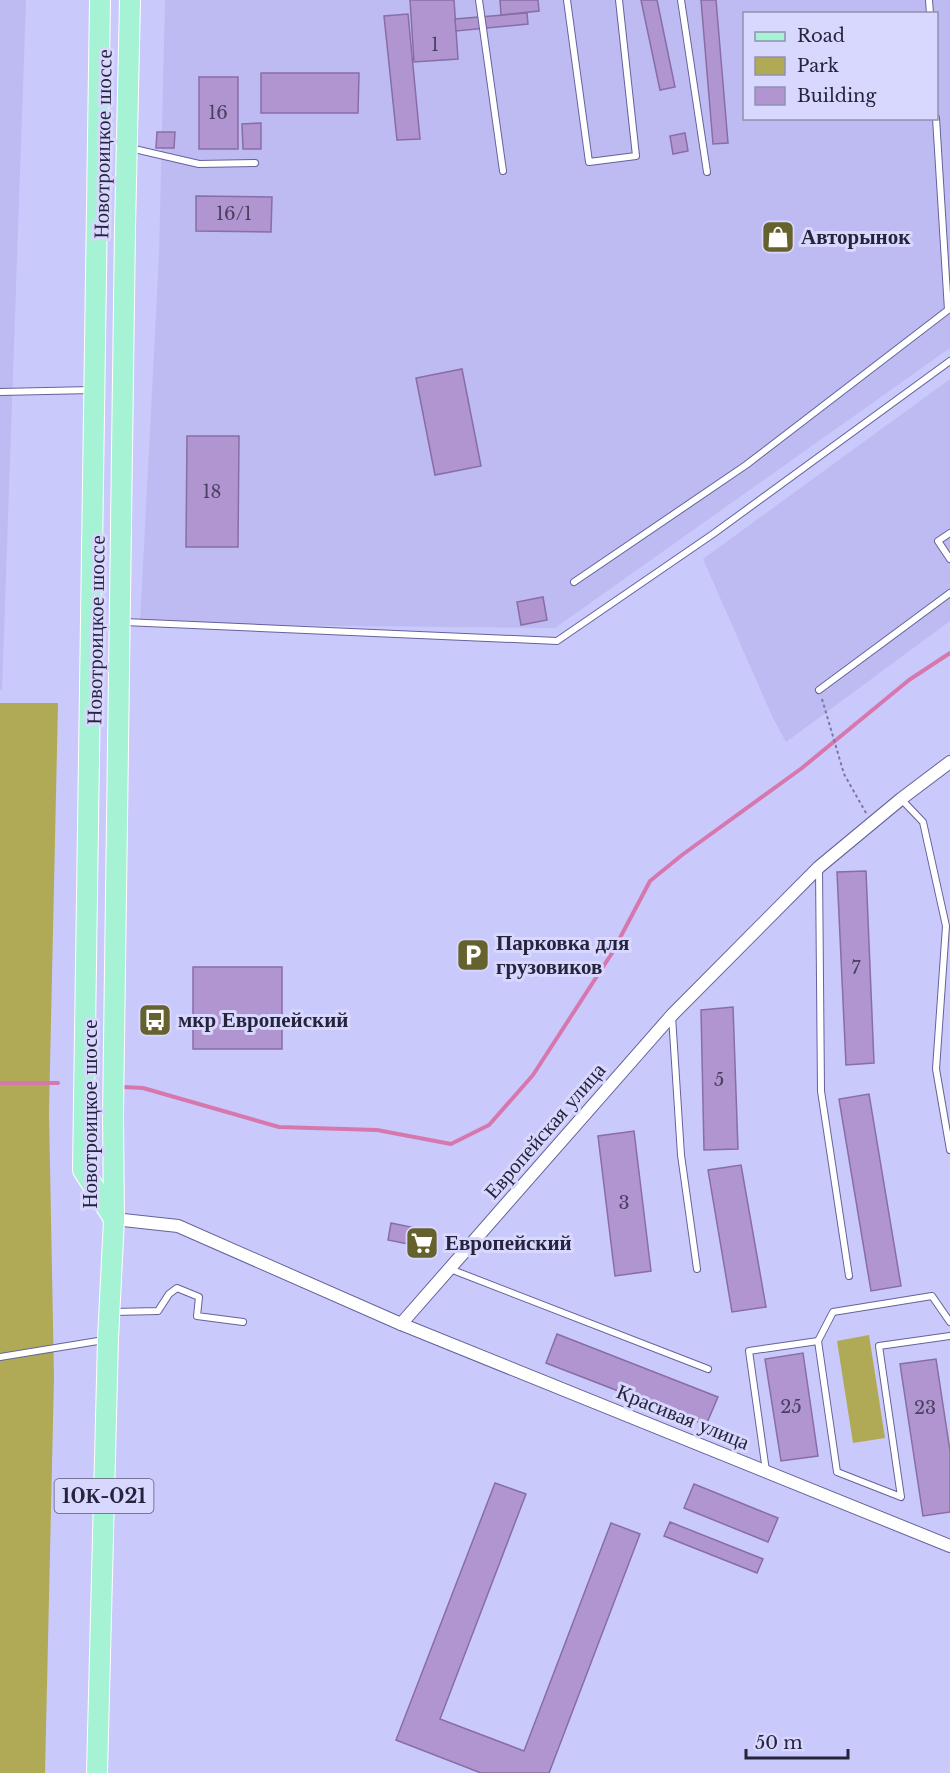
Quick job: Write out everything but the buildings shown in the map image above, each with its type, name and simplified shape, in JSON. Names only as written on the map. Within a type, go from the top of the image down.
[{"type":"main road","name":"Новотроицкое шоссе","points":[[100,0],[83,1170],[114,1219]]},
{"type":"main road","name":"Новотроицкое шоссе","points":[[114,1219],[113,1116],[130,0]]},
{"type":"main road","name":"10К-021","points":[[97,1773],[108,1339],[114,1219]]},
{"type":"street","name":"Европейская улица","points":[[401,1324],[672,1015],[819,867],[900,799],[950,762]]},
{"type":"street","points":[[114,1219],[178,1226],[401,1324]]},
{"type":"street","name":"Красивая улица","points":[[401,1324],[950,1546]]},
{"type":"lane","points":[[479,0],[503,171]]},
{"type":"lane","points":[[567,0],[589,162],[636,156],[619,0]]},
{"type":"lane","points":[[681,0],[707,171]]},
{"type":"lane","points":[[574,582],[746,465],[948,309],[936,120]]},
{"type":"lane","points":[[126,148],[199,164],[255,163]]},
{"type":"lane","points":[[120,622],[556,641],[713,534],[950,361]]},
{"type":"lane","points":[[0,392],[95,390]]},
{"type":"lane","points":[[950,533],[938,541],[950,559]]},
{"type":"lane","points":[[819,690],[950,593]]},
{"type":"lane","points":[[900,799],[923,822],[946,927],[936,1069],[950,1150]]},
{"type":"lane","points":[[819,867],[821,1091],[849,1276]]},
{"type":"lane","points":[[672,1015],[681,1155],[697,1269]]},
{"type":"lane","points":[[450,1269],[708,1369]]},
{"type":"lane","points":[[109,1312],[158,1311],[169,1294],[177,1288],[199,1297],[196,1316],[243,1322]]},
{"type":"lane","points":[[950,1322],[932,1296],[833,1312],[819,1341],[837,1472],[901,1497],[879,1346],[950,1336]]},
{"type":"lane","points":[[0,1357],[108,1339]]},
{"type":"lane","points":[[766,1472],[749,1351],[819,1341]]},
{"type":"path","points":[[819,690],[844,774],[871,823]]},
{"type":"shaded area","points":[[0,0],[26,0],[2,690],[0,690]]},
{"type":"shaded area","points":[[165,0],[950,0],[950,348],[555,628],[140,624],[159,256]]},
{"type":"shaded area","points":[[950,379],[950,621],[786,742],[772,716],[703,559]]},
{"type":"green space","points":[[0,703],[58,703],[49,1112],[54,1377],[45,1773],[0,1773]]},
{"type":"green space","points":[[869,1335],[885,1438],[853,1443],[837,1341]]},
{"type":"waterway","points":[[123,1087],[143,1088],[279,1127],[377,1130],[451,1144],[489,1125],[533,1075],[612,953],[650,881],[802,768],[909,680],[950,653]]},
{"type":"waterway","points":[[0,1083],[58,1083]]},
{"type":"place","name":"Авторынок","points":[[778,237]]},
{"type":"place","name":"Парковка для грузовиков","points":[[473,955]]},
{"type":"place","name":"мкр Европейский","points":[[155,1020]]},
{"type":"place","name":"Европейский","points":[[422,1243]]}]
